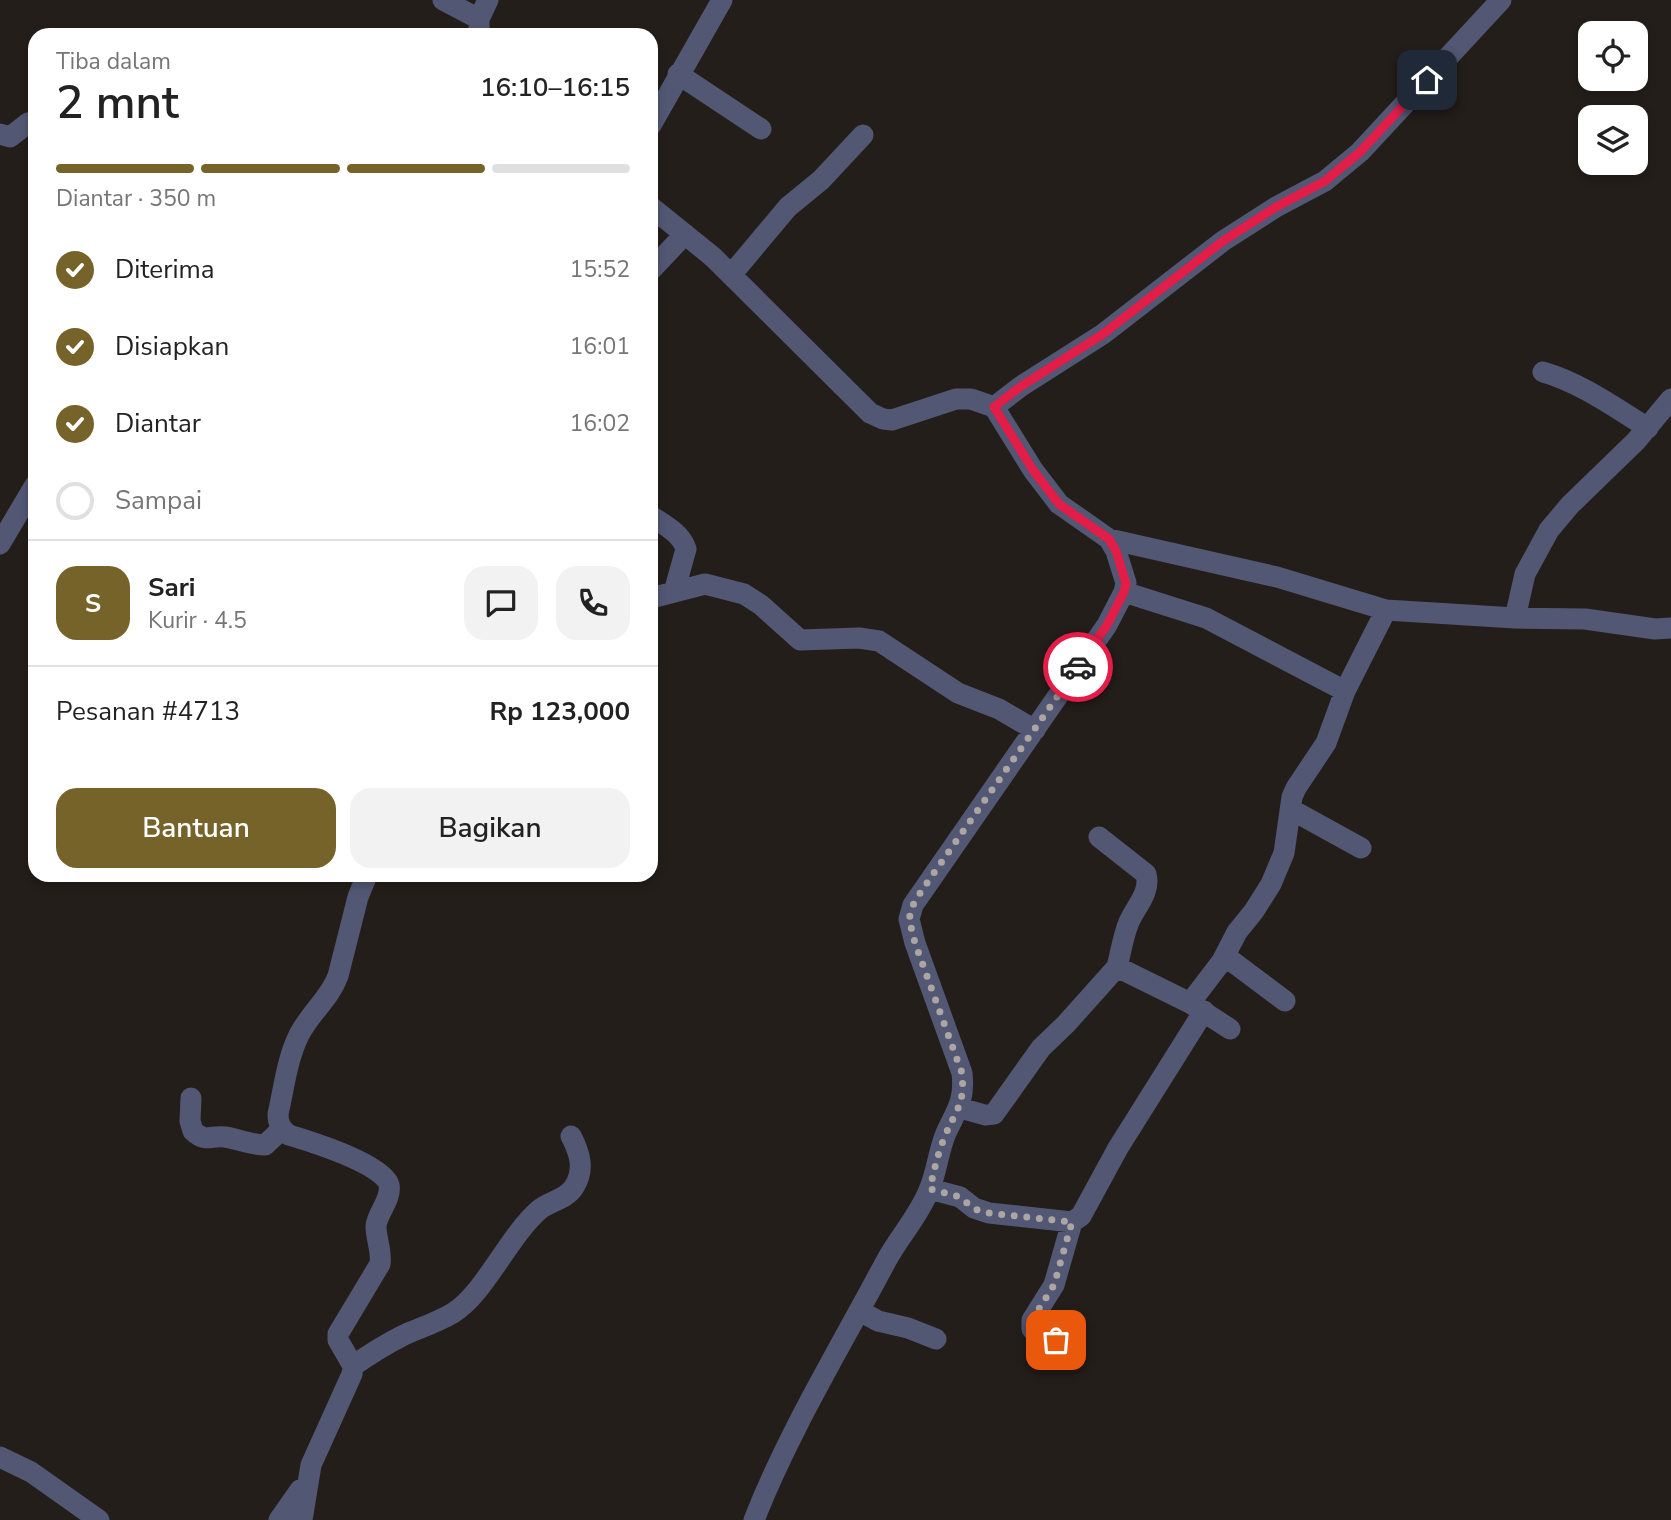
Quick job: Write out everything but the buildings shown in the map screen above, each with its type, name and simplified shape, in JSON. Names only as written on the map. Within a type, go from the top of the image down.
[{"type":"street","points":[[443,0],[482,18]]},
{"type":"street","points":[[658,112],[722,0]]},
{"type":"street","points":[[994,407],[1020,387],[1103,334],[1223,241],[1333,174],[1360,152],[1501,0]]},
{"type":"street","points":[[678,74],[761,129]]},
{"type":"street","points":[[0,135],[10,137],[28,123]]},
{"type":"street","points":[[731,275],[788,207],[821,180],[863,135]]},
{"type":"street","points":[[658,213],[731,275],[870,413],[892,420],[956,399],[971,399],[994,407],[1033,470],[1059,504],[1109,539],[1277,577],[1386,610],[1515,618],[1585,619],[1655,629],[1671,628]]},
{"type":"street","points":[[658,263],[685,234]]},
{"type":"street","points":[[1543,372],[1561,377],[1584,389],[1648,428]]},
{"type":"street","points":[[1515,618],[1525,574],[1549,530],[1570,505],[1648,428],[1671,399]]},
{"type":"street","points":[[0,544],[28,497]]},
{"type":"street","points":[[658,521],[685,544],[674,592]]},
{"type":"street","points":[[754,1520],[775,1469],[887,1259],[930,1189],[937,1157],[960,1108],[962,1073],[915,943],[909,919],[913,905],[1107,625],[1126,583],[1116,551],[1109,539]]},
{"type":"street","points":[[658,596],[705,584],[744,594],[761,605],[795,637],[806,642],[859,638],[879,641],[958,693],[999,709],[1035,730]]},
{"type":"street","points":[[1124,592],[1206,618],[1345,691]]},
{"type":"street","points":[[930,1189],[960,1197],[974,1209],[989,1213],[1072,1222],[1081,1216],[1237,932],[1254,911],[1278,870],[1284,853],[1292,797],[1326,743],[1345,691],[1386,610]]},
{"type":"street","points":[[1292,810],[1361,848]]},
{"type":"street","points":[[960,1108],[985,1115],[994,1114],[1041,1048],[1117,967],[1129,921],[1147,889],[1148,882],[1146,874],[1099,837]]},
{"type":"street","points":[[354,1366],[338,1340],[338,1334],[380,1264],[376,1224],[389,1192],[389,1185],[373,1169],[355,1159],[289,1135],[282,1129],[278,1114],[299,1034],[335,986],[364,882]]},
{"type":"street","points":[[1225,956],[1285,1001]]},
{"type":"street","points":[[1117,967],[1197,1007],[1230,1029]]},
{"type":"street","points":[[191,1098],[190,1121],[193,1131],[205,1138],[222,1136],[265,1145],[282,1129]]},
{"type":"street","points":[[302,1520],[311,1465],[354,1366],[383,1346],[452,1314],[462,1306],[509,1243],[540,1208],[573,1189],[581,1165],[579,1151],[571,1136]]},
{"type":"street","points":[[1072,1222],[1054,1285],[1032,1320],[1032,1329],[1038,1336],[1074,1344]]},
{"type":"street","points":[[860,1311],[878,1321],[908,1328],[936,1339]]},
{"type":"street","points":[[0,1457],[31,1472],[99,1520]]},
{"type":"street","points":[[279,1520],[296,1495],[306,1486]]},
{"type":"way so far","points":[[1056,1340],[1038,1336],[1032,1329],[1032,1320],[1054,1285],[1072,1222],[989,1213],[974,1209],[960,1197],[930,1189],[937,1157],[960,1108],[962,1073],[915,943],[909,919],[922,890],[1078,667]]},
{"type":"route","points":[[1078,667],[1107,625],[1124,592],[1126,583],[1122,569],[1109,539],[1059,504],[1033,470],[994,407],[1020,387],[1103,334],[1223,241],[1276,207],[1325,181],[1360,152],[1427,80]]}]
